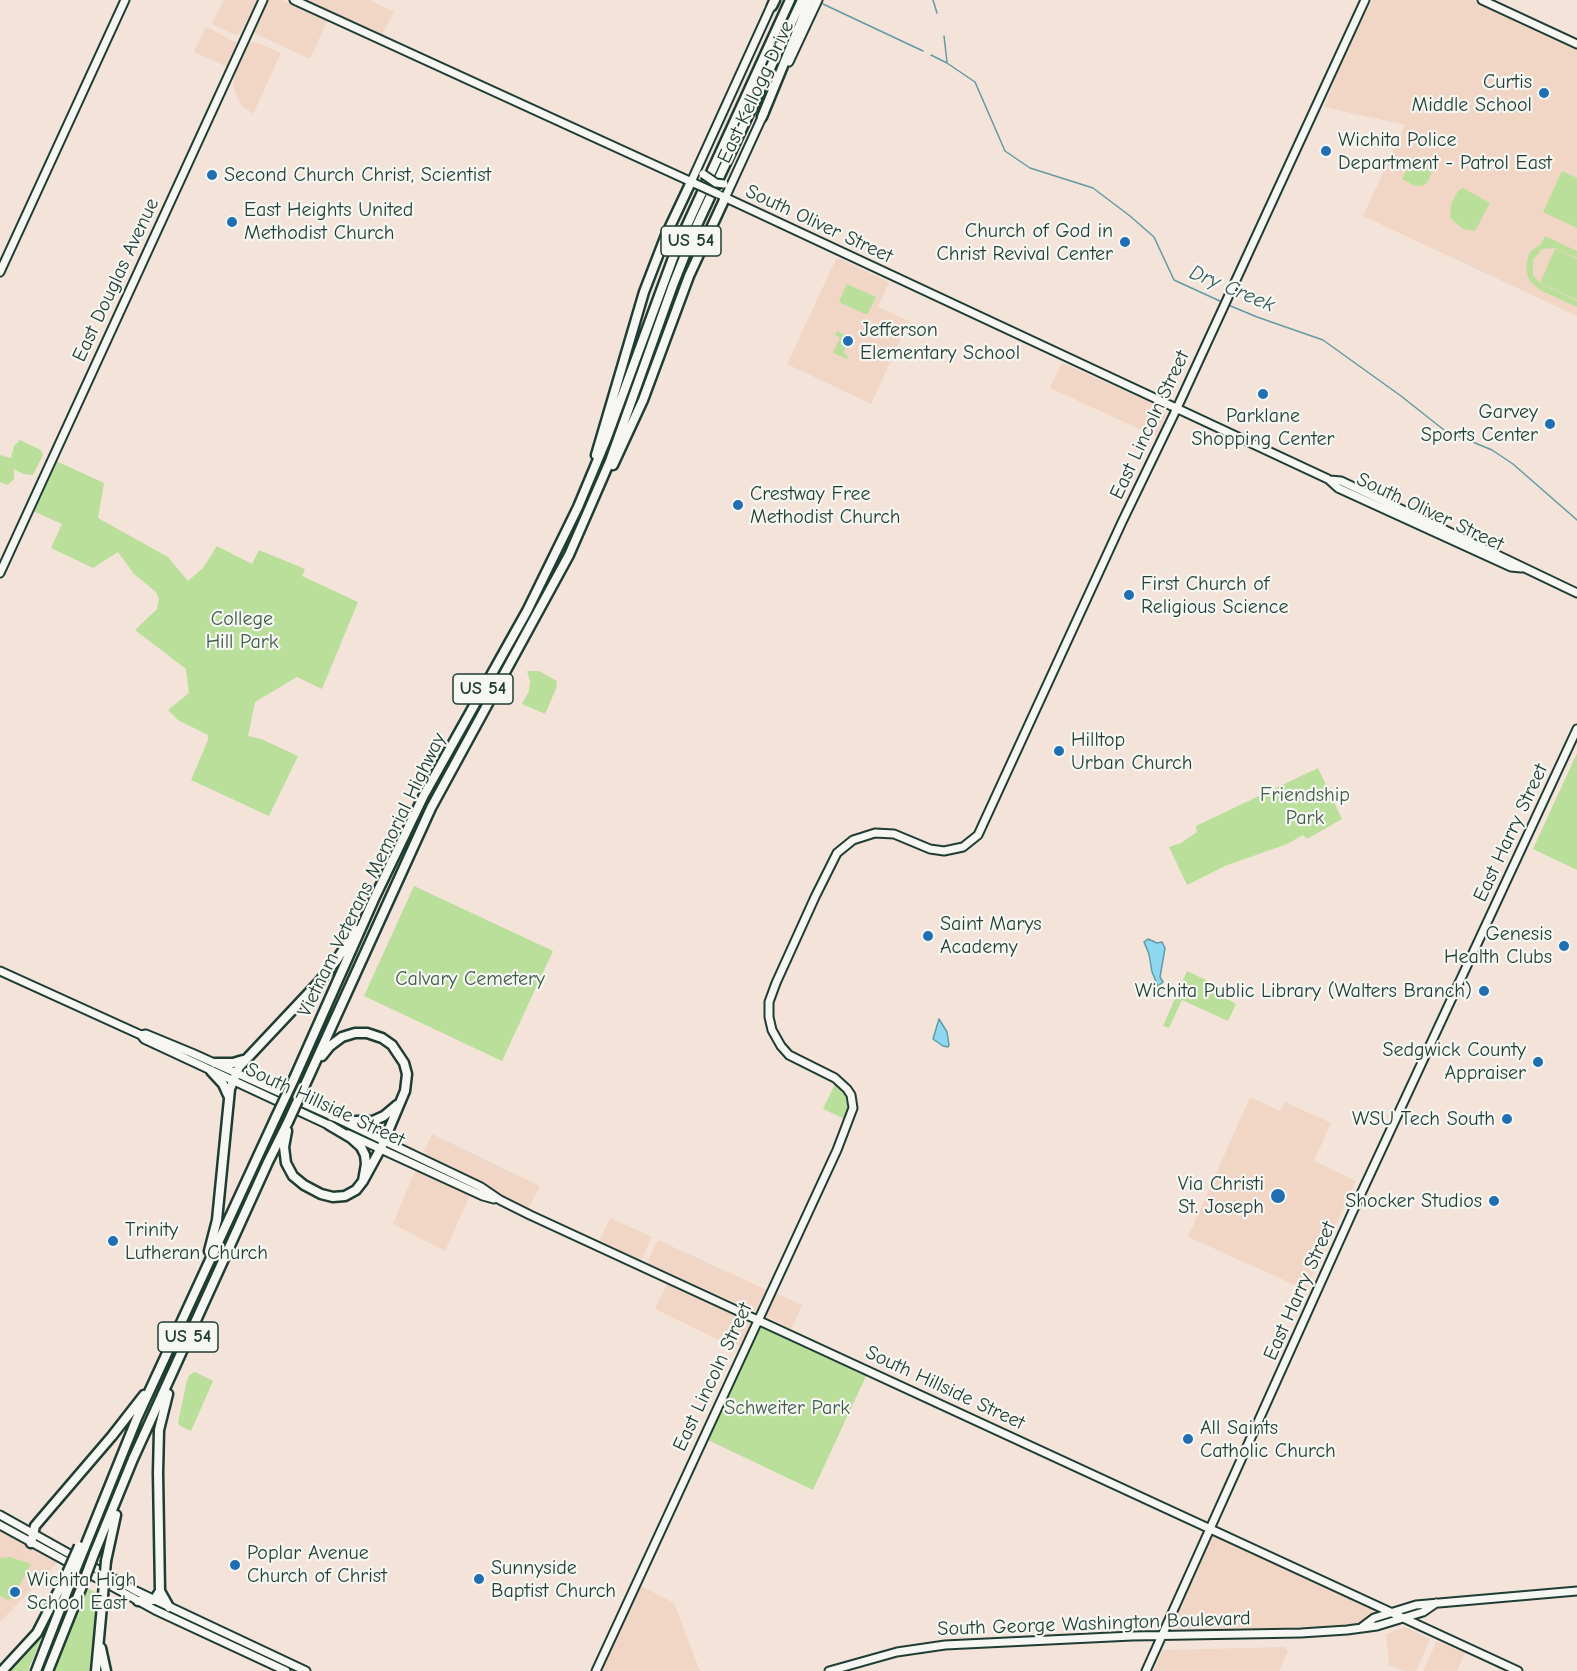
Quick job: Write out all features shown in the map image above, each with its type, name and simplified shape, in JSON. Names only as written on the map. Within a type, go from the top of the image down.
[{"type":"highway","name":"Vietnam Veterans Memorial Highway","points":[[68,1580],[161,1366],[293,1081],[374,898],[429,785],[563,541],[591,479],[677,247],[790,0]]},
{"type":"highway","name":"Vietnam Veterans Memorial Highway","points":[[48,1671],[133,1459],[431,808],[553,587],[599,489],[690,242],[802,0]]},
{"type":"highway","points":[[762,117],[810,0]]},
{"type":"highway","points":[[591,479],[598,444],[639,307],[663,242],[693,183]]},
{"type":"highway","points":[[599,489],[632,426],[721,196]]},
{"type":"highway","points":[[197,1287],[217,1220],[228,1098],[238,1067],[336,961],[374,898]]},
{"type":"highway","points":[[288,1122],[284,1147],[286,1163],[293,1176],[321,1194],[339,1197],[356,1190],[382,1144],[402,1097],[407,1074],[402,1056],[392,1045],[377,1036],[360,1033],[342,1037],[330,1046],[314,1066]]},
{"type":"highway","points":[[228,1098],[213,1067],[246,1058]]},
{"type":"highway","points":[[330,1120],[373,1121],[390,1112],[402,1097]]},
{"type":"highway","points":[[330,1120],[361,1147],[366,1164],[363,1181]]},
{"type":"highway","points":[[169,1607],[160,1592],[159,1430],[179,1356]]},
{"type":"highway","points":[[31,1534],[143,1396],[161,1366]]},
{"type":"highway","points":[[96,1671],[111,1529],[133,1459]]},
{"type":"highway","points":[[1,1670],[37,1633],[68,1580]]},
{"type":"highway","points":[[36,1671],[68,1580]]},
{"type":"highway","points":[[138,1601],[154,1600],[160,1592]]},
{"type":"highway","points":[[100,1619],[101,1647],[106,1671]]},
{"type":"main road","points":[[0,272],[125,0]]},
{"type":"main road","name":"East Douglas Avenue","points":[[0,573],[263,0]]},
{"type":"main road","name":"South Oliver Street","points":[[294,0],[1177,408],[1328,479],[1338,488],[1511,567],[1521,568],[1577,593]]},
{"type":"main road","name":"East Kellogg Drive","points":[[721,196],[734,177],[818,0]]},
{"type":"main road","name":"East Lincoln Street","points":[[596,1671],[848,1124],[853,1108],[847,1089],[835,1078],[789,1055],[781,1046],[772,1030],[769,1017],[769,1002],[776,983],[837,853],[853,840],[875,833],[886,833],[936,851],[952,850],[963,847],[974,840],[987,819],[1122,522],[1365,0]]},
{"type":"main road","points":[[1482,0],[1577,44]]},
{"type":"main road","name":"East Kellogg Drive","points":[[693,183],[700,161],[774,2]]},
{"type":"main road","points":[[700,161],[703,174],[716,183],[724,184],[734,177]]},
{"type":"main road","name":"East Harry Street","points":[[1146,1671],[1352,1213],[1577,729]]},
{"type":"main road","name":"South Hillside Street","points":[[0,971],[141,1035],[144,1039],[213,1067],[481,1187],[500,1200],[1518,1671]]},
{"type":"main road","points":[[0,1515],[138,1601],[286,1671]]},
{"type":"main road","points":[[0,1525],[31,1534],[154,1600],[306,1671]]},
{"type":"main road","name":"South George Washington Boulevard","points":[[1362,1627],[1374,1618],[1416,1605],[1577,1592]]},
{"type":"main road","name":"South George Washington Boulevard","points":[[829,1671],[897,1652],[993,1641],[1347,1630],[1377,1626],[1423,1612],[1436,1603]]},
{"type":"shaded area","points":[[224,0],[257,0],[240,34],[235,35],[212,24]]},
{"type":"shaded area","points":[[268,0],[281,0],[327,21],[310,59],[254,33]]},
{"type":"shaded area","points":[[301,0],[370,0],[394,12],[381,37]]},
{"type":"shaded area","points":[[1373,0],[1473,0],[1577,49],[1577,316],[1363,216],[1405,125],[1324,107],[1351,41]]},
{"type":"shaded area","points":[[206,27],[237,43],[227,67],[194,52]]},
{"type":"shaded area","points":[[250,42],[281,53],[253,114],[241,105],[233,84],[237,67],[246,45]]},
{"type":"shaded area","name":"Jefferson Elementary School","points":[[836,259],[889,282],[878,307],[909,321],[871,404],[787,364]]},
{"type":"shaded area","points":[[1061,364],[1162,408],[1166,415],[1157,437],[1050,388]]},
{"type":"shaded area","name":"Via Christi St. Joseph","points":[[1250,1097],[1280,1111],[1285,1102],[1331,1123],[1314,1161],[1356,1181],[1306,1290],[1188,1237]]},
{"type":"shaded area","points":[[432,1134],[540,1186],[529,1207],[525,1208],[428,1158],[424,1152]]},
{"type":"shaded area","points":[[420,1169],[471,1193],[445,1251],[393,1224],[414,1173]]},
{"type":"shaded area","points":[[610,1218],[652,1237],[641,1260],[599,1242]]},
{"type":"shaded area","points":[[658,1240],[767,1290],[758,1309],[754,1311],[649,1264],[648,1260]]},
{"type":"shaded area","points":[[668,1283],[748,1321],[750,1326],[741,1346],[730,1342],[725,1343],[655,1309]]},
{"type":"shaded area","points":[[774,1292],[802,1305],[791,1329],[764,1315]]},
{"type":"shaded area","name":"Wichita High School East","points":[[0,1528],[59,1561],[0,1622]]},
{"type":"shaded area","points":[[1211,1528],[1402,1618],[1347,1630],[1161,1636]]},
{"type":"shaded area","points":[[639,1585],[674,1603],[700,1671],[601,1671]]},
{"type":"shaded area","points":[[1405,1627],[1430,1639],[1416,1671],[1403,1671],[1389,1665],[1386,1634]]},
{"type":"shaded area","points":[[1437,1641],[1465,1653],[1457,1671],[1423,1671]]},
{"type":"shaded area","points":[[1285,1647],[1288,1652],[1279,1671],[1153,1671],[1163,1650]]},
{"type":"green space","points":[[1417,156],[1434,167],[1427,183],[1422,186],[1415,186],[1402,179],[1412,158]]},
{"type":"green space","points":[[1562,171],[1577,178],[1577,228],[1543,212]]},
{"type":"green space","points":[[1463,188],[1490,203],[1475,231],[1463,229],[1450,218],[1451,204],[1458,191]]},
{"type":"green space","points":[[1545,236],[1577,251],[1577,258],[1554,248],[1542,249],[1533,260],[1533,275],[1541,284],[1577,301],[1577,307],[1540,290],[1529,280],[1526,268],[1528,256],[1541,244]]},
{"type":"green space","points":[[1555,249],[1577,259],[1577,300],[1540,283]]},
{"type":"green space","points":[[847,284],[876,297],[867,315],[839,302]]},
{"type":"green space","points":[[837,331],[852,338],[843,352],[848,359],[833,353],[840,338],[835,335]]},
{"type":"green space","points":[[20,440],[41,450],[43,455],[33,475],[23,474],[14,469],[14,479],[7,485],[0,482],[0,455],[11,458],[14,446]]},
{"type":"green space","name":"College Hill Park","points":[[56,461],[104,483],[98,518],[168,557],[188,581],[203,568],[217,546],[252,564],[259,550],[305,569],[302,576],[358,602],[322,689],[297,677],[255,702],[248,736],[261,739],[298,756],[269,816],[191,780],[208,735],[178,720],[168,710],[189,693],[186,669],[135,630],[157,609],[159,599],[156,592],[134,574],[118,552],[93,568],[51,548],[62,524],[33,511]]},
{"type":"green space","points":[[527,671],[539,671],[557,681],[545,714],[522,704],[529,691],[530,681]]},
{"type":"green space","points":[[1577,753],[1577,870],[1533,849]]},
{"type":"green space","name":"Friendship Park","points":[[1318,768],[1342,819],[1307,839],[1303,835],[1287,844],[1225,866],[1187,885],[1169,847],[1181,843],[1197,832],[1196,826]]},
{"type":"green space","name":"Calvary Cemetery","points":[[414,886],[553,951],[502,1061],[364,996]]},
{"type":"green space","points":[[1187,971],[1229,991],[1226,998],[1236,1004],[1228,1021],[1182,1000],[1169,1028],[1163,1026]]},
{"type":"green space","points":[[835,1084],[846,1096],[845,1119],[823,1109]]},
{"type":"green space","name":"Schweiter Park","points":[[760,1327],[866,1376],[813,1490],[708,1440]]},
{"type":"green space","points":[[195,1372],[213,1381],[191,1431],[180,1426],[178,1422],[189,1375]]},
{"type":"green space","points":[[10,1557],[31,1564],[12,1599],[8,1600],[0,1596],[0,1558]]},
{"type":"green space","points":[[86,1588],[98,1593],[92,1671],[53,1671]]},
{"type":"green space","points":[[42,1633],[28,1671],[6,1671],[21,1657]]},
{"type":"water","points":[[1148,939],[1157,943],[1162,942],[1165,948],[1160,977],[1163,982],[1158,986],[1144,942]]},
{"type":"water","points":[[939,1019],[947,1032],[948,1047],[933,1039]]},
{"type":"waterway","name":"Dry Creek","points":[[933,0],[937,13]]},
{"type":"waterway","points":[[823,4],[923,51]]},
{"type":"waterway","name":"Dry Creek","points":[[944,36],[947,62]]},
{"type":"waterway","name":"Dry Creek","points":[[931,55],[975,82],[1005,151],[1030,168],[1093,188],[1154,237],[1174,280],[1222,302]]},
{"type":"waterway","name":"Dry Creek","points":[[1226,304],[1323,340],[1444,430],[1492,450],[1513,464],[1577,520]]},
{"type":"place","name":"Curtis Middle School","points":[[1544,93]]},
{"type":"place","name":"Wichita Police Department - Patrol East","points":[[1326,151]]},
{"type":"place","name":"Second Church Christ, Scientist","points":[[212,175]]},
{"type":"place","name":"East Heights United Methodist Church","points":[[232,222]]},
{"type":"place","name":"Church of God in Christ Revival Center","points":[[1125,242]]},
{"type":"place","name":"Jefferson Elementary School","points":[[848,341]]},
{"type":"place","name":"Parklane Shopping Center","points":[[1263,394]]},
{"type":"place","name":"Garvey Sports Center","points":[[1550,424]]},
{"type":"place","name":"Crestway Free Methodist Church","points":[[738,505]]},
{"type":"place","name":"First Church of Religious Science","points":[[1129,595]]},
{"type":"place","name":"Hilltop Urban Church","points":[[1059,751]]},
{"type":"place","name":"Saint Marys Academy","points":[[928,936]]},
{"type":"place","name":"Genesis Health Clubs","points":[[1564,946]]},
{"type":"place","name":"Wichita Public Library (Walters Branch)","points":[[1484,991]]},
{"type":"place","name":"Sedgwick County Appraiser","points":[[1538,1062]]},
{"type":"place","name":"WSU Tech South","points":[[1507,1119]]},
{"type":"place","name":"Via Christi St. Joseph","points":[[1278,1196]]},
{"type":"place","name":"Shocker Studios","points":[[1494,1201]]},
{"type":"place","name":"Trinity Lutheran Church","points":[[113,1241]]},
{"type":"place","name":"All Saints Catholic Church","points":[[1188,1439]]},
{"type":"place","name":"Poplar Avenue Church of Christ","points":[[235,1565]]},
{"type":"place","name":"Sunnyside Baptist Church","points":[[479,1579]]},
{"type":"place","name":"Wichita High School East","points":[[15,1592]]}]
